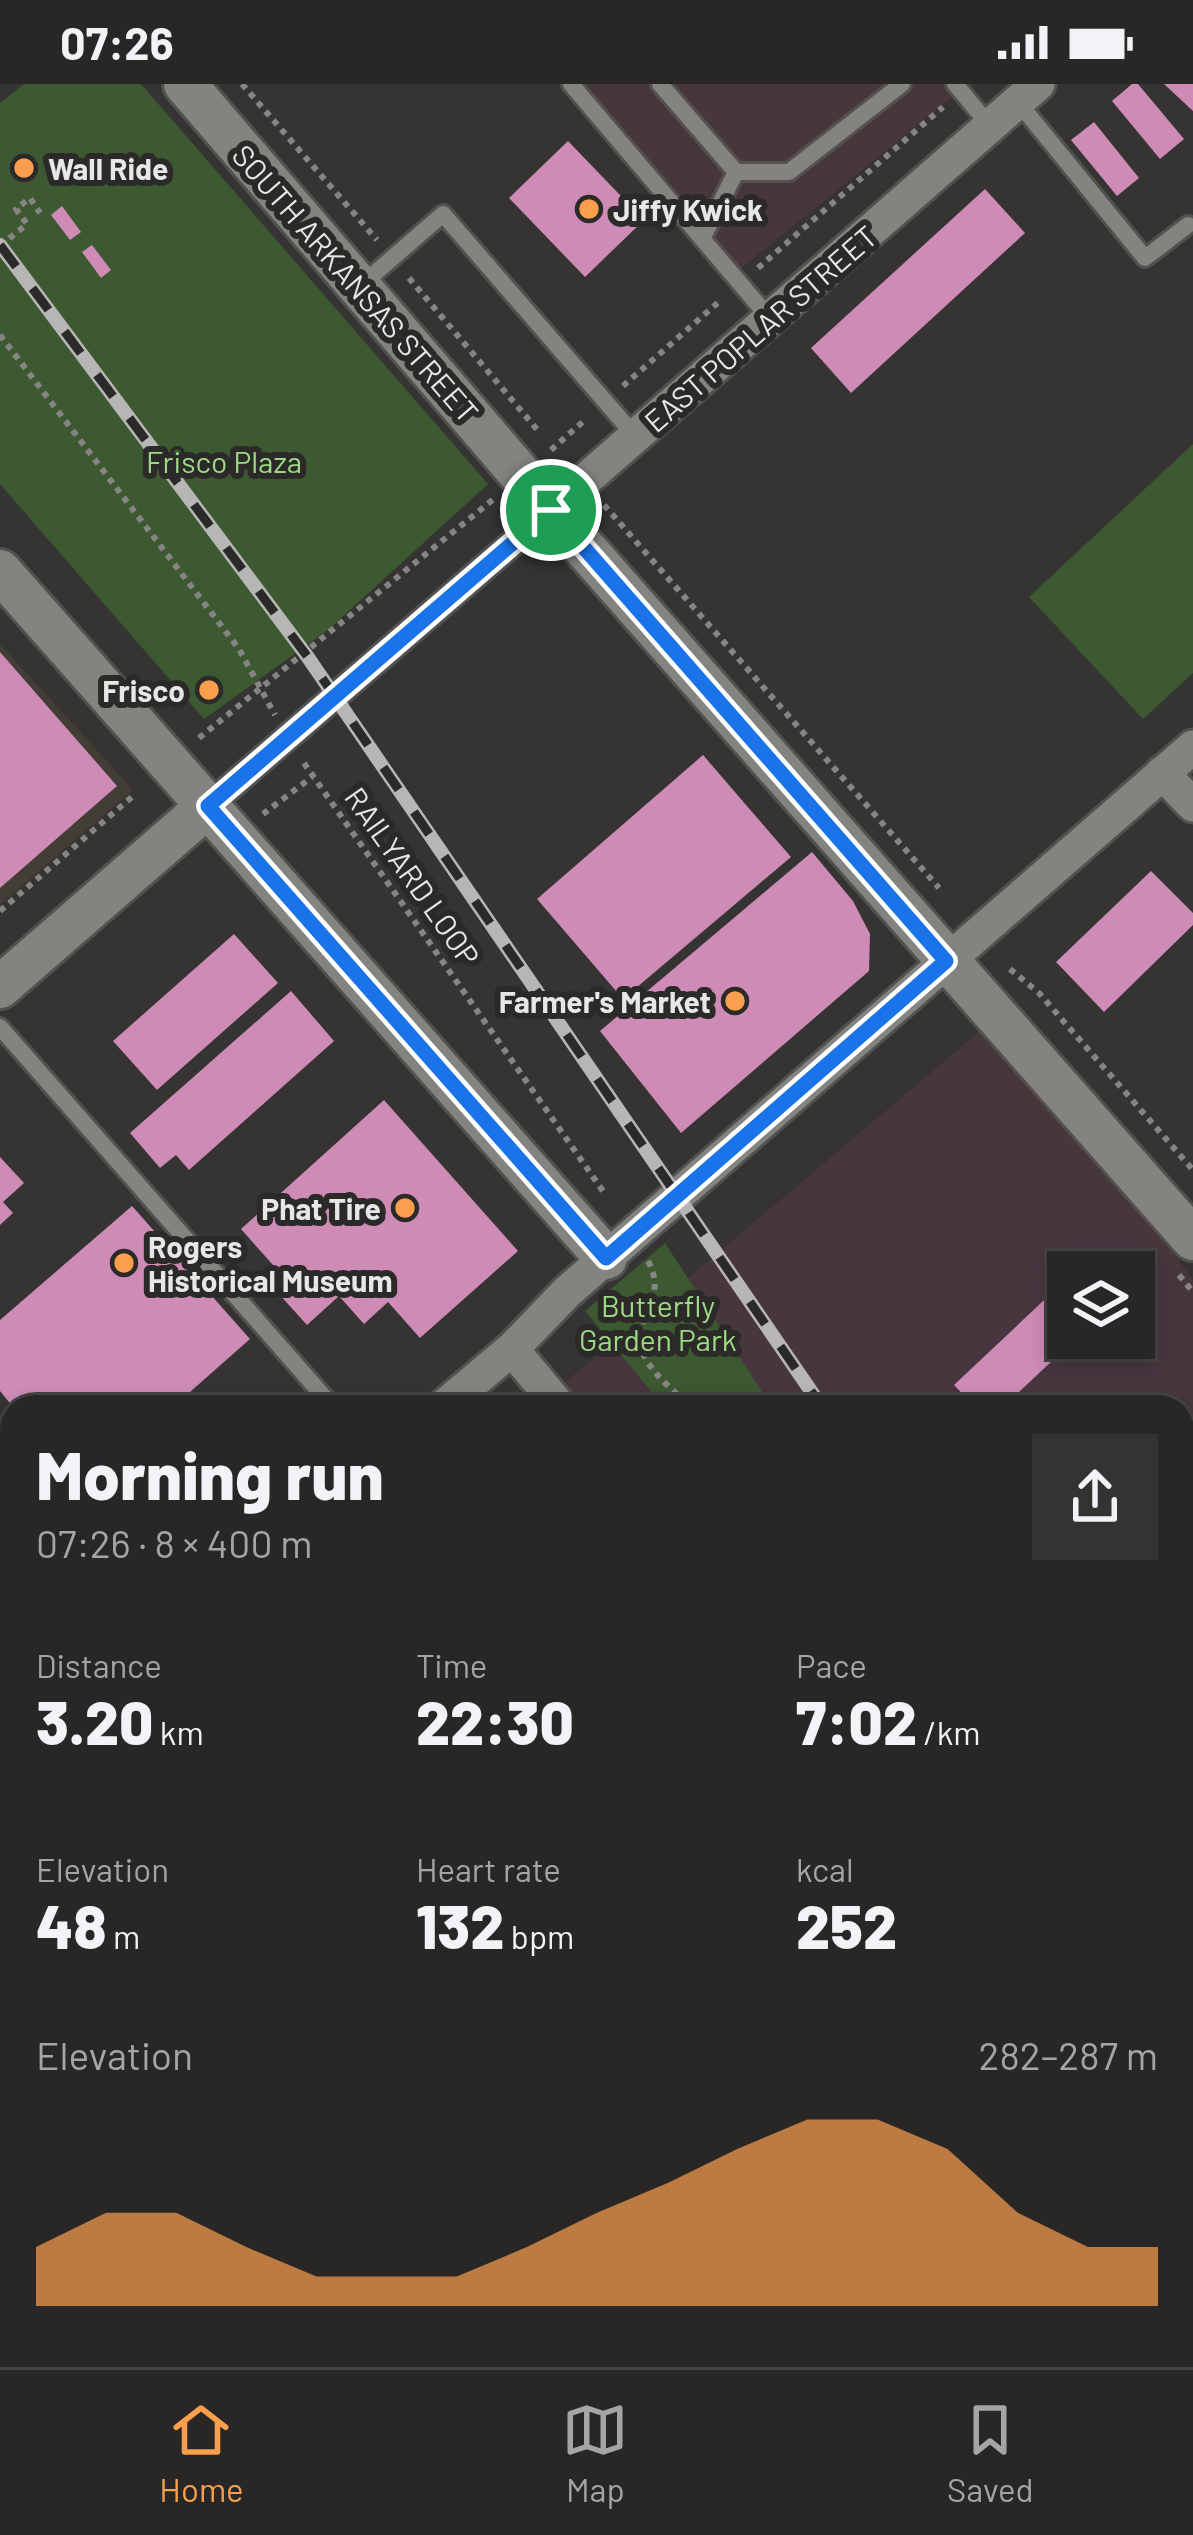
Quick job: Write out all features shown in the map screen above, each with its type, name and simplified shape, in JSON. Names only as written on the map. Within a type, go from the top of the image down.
[{"type":"street","name":"SOUTH ARKANSAS STREET","points":[[185,84],[551,510],[1193,1239]]},
{"type":"street","name":"EAST POPLAR STREET","points":[[208,806],[1028,93]]},
{"type":"street","points":[[0,571],[606,1258]]},
{"type":"street","points":[[457,1395],[606,1258],[1193,747]]},
{"type":"street","points":[[1162,773],[1193,805]]},
{"type":"street","points":[[0,987],[208,806]]},
{"type":"street","points":[[512,1349],[550,1395]]},
{"type":"lane","points":[[571,84],[771,320]]},
{"type":"lane","points":[[660,84],[736,172],[790,172],[902,84]]},
{"type":"lane","points":[[955,84],[990,126]]},
{"type":"lane","points":[[1028,93],[1145,258],[1188,225]]},
{"type":"lane","points":[[704,236],[736,172]]},
{"type":"lane","points":[[359,287],[442,214],[635,437]]},
{"type":"lane","points":[[0,1027],[322,1395]]},
{"type":"path","points":[[0,246],[27,224],[16,209],[30,198],[40,213]]},
{"type":"path","points":[[0,334],[238,649],[278,720]]},
{"type":"path","points":[[206,736],[395,584],[472,512],[504,493]]},
{"type":"path","name":"RAILYARD LOOP","points":[[299,755],[610,1202]]},
{"type":"path","points":[[255,816],[270,812],[312,777]]},
{"type":"path","points":[[258,793],[270,812]]},
{"type":"path","points":[[0,910],[133,796]]},
{"type":"path","points":[[1000,960],[1039,993],[1193,1170]]},
{"type":"path","points":[[652,1268],[655,1285],[639,1326],[639,1348],[648,1369],[679,1395]]},
{"type":"shaded area","points":[[584,84],[968,84],[740,269]]},
{"type":"shaded area","points":[[0,644],[133,790],[0,905]]},
{"type":"shaded area","points":[[999,1015],[1193,1280],[1193,1395],[550,1395]]},
{"type":"green space","name":"Frisco Plaza","points":[[24,84],[141,84],[488,484],[328,630],[204,719],[0,484],[0,103]]},
{"type":"green space","points":[[1193,444],[1193,673],[1143,719],[1029,597]]},
{"type":"green space","name":"Butterfly Garden Park","points":[[665,1243],[764,1395],[654,1395],[585,1311]]},
{"type":"building","points":[[1138,84],[1184,139],[1160,159],[1112,101]]},
{"type":"building","points":[[1164,84],[1193,84],[1193,111]]},
{"type":"building","points":[[1094,122],[1139,178],[1117,196],[1071,140]]},
{"type":"building","points":[[568,141],[644,220],[585,277],[509,198]]},
{"type":"building","points":[[985,189],[1025,233],[851,393],[811,348]]},
{"type":"building","points":[[62,206],[81,232],[70,240],[51,215]]},
{"type":"building","points":[[92,245],[111,270],[101,278],[82,252]]},
{"type":"building","points":[[0,652],[117,786],[0,888]]},
{"type":"building","points":[[703,755],[791,857],[623,999],[537,899]]},
{"type":"building","name":"Farmer's Market","points":[[812,852],[853,901],[870,934],[869,971],[681,1133],[600,1031]]},
{"type":"building","points":[[1151,871],[1193,913],[1193,925],[1104,1012],[1056,962]]},
{"type":"building","points":[[234,934],[278,983],[157,1090],[113,1041]]},
{"type":"building","points":[[291,991],[334,1041],[189,1170],[176,1155],[160,1168],[130,1133]]},
{"type":"building","points":[[384,1100],[518,1251],[420,1338],[388,1302],[364,1324],[339,1296],[307,1325],[278,1293],[289,1283],[241,1229]]},
{"type":"building","points":[[0,1157],[24,1183],[3,1202],[13,1213],[0,1225]]},
{"type":"building","name":"Rogers Historical Museum","points":[[132,1206],[250,1339],[187,1395],[3,1395],[0,1320]]},
{"type":"building","points":[[1047,1297],[1047,1359],[1054,1359],[1016,1395],[964,1395],[954,1385]]},
{"type":"railway","points":[[0,245],[307,656],[814,1395]]},
{"type":"place","name":"Wall Ride","points":[[24,168]]},
{"type":"place","name":"Jiffy Kwick","points":[[589,209]]},
{"type":"place","name":"Frisco","points":[[209,690]]},
{"type":"place","name":"Farmer's Market","points":[[735,1001]]},
{"type":"place","name":"Phat Tire","points":[[405,1208]]},
{"type":"place","name":"Rogers Historical Museum","points":[[124,1263]]},
{"type":"route","points":[[551,510],[946,961],[606,1258],[208,806],[551,510]]}]
